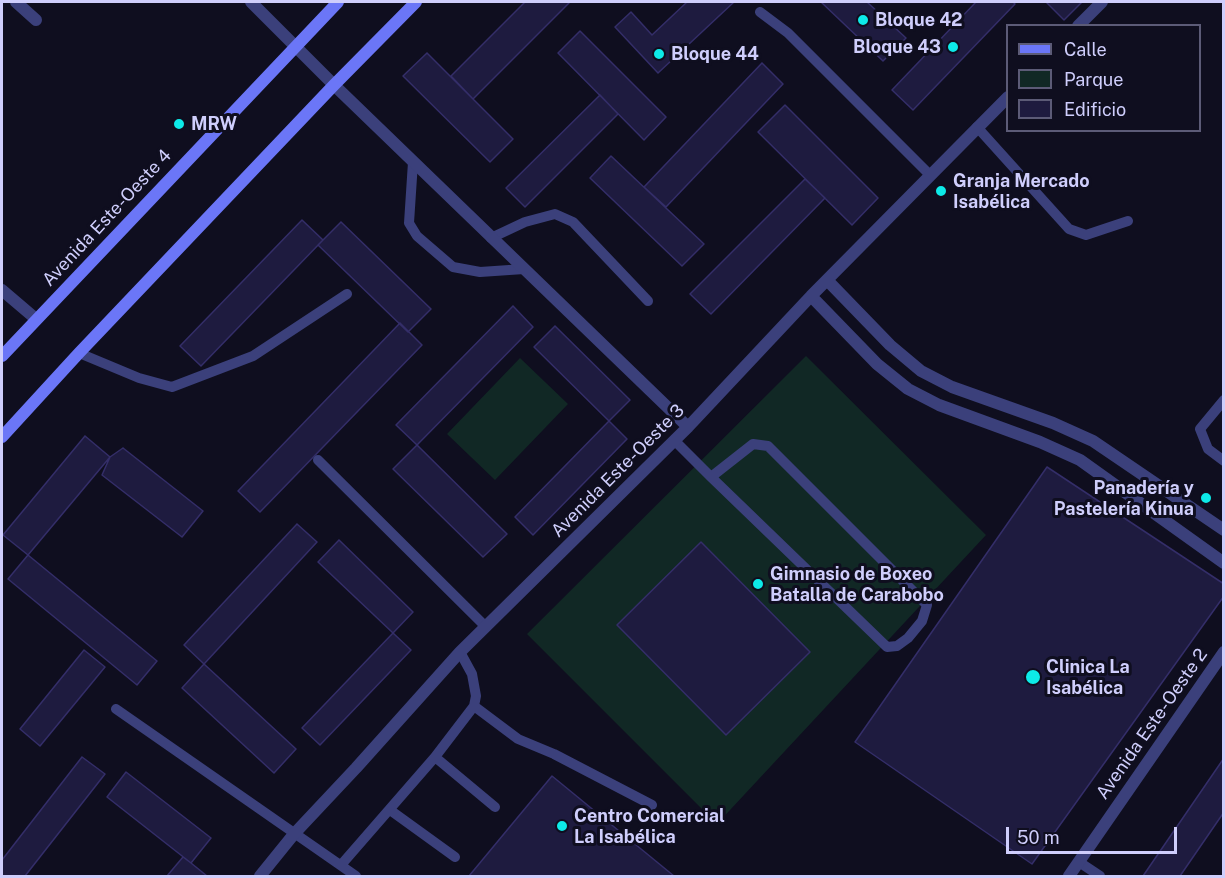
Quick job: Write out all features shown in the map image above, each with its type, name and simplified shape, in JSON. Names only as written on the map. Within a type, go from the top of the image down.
[{"type":"main road","name":"Avenida Este-Oeste 4","points":[[2,356],[338,2]]},
{"type":"main road","points":[[2,438],[79,353],[416,2]]},
{"type":"street","points":[[16,2],[36,20]]},
{"type":"street","points":[[251,2],[333,86],[688,428]]},
{"type":"street","points":[[1080,24],[1102,2]]},
{"type":"street","name":"Avenida Este-Oeste 3","points":[[260,876],[294,834],[460,652],[688,428],[811,296],[1006,99]]},
{"type":"street","points":[[827,280],[890,345],[921,370],[952,387],[1053,423],[1093,441],[1224,530]]},
{"type":"street","points":[[2,290],[36,318]]},
{"type":"street","points":[[811,296],[877,364],[908,389],[939,405],[1040,442],[1080,460],[1224,563]]},
{"type":"street","name":"Avenida Este-Oeste 2","points":[[1069,876],[1221,660]]},
{"type":"lane","points":[[760,12],[789,33],[930,175]]},
{"type":"lane","points":[[977,127],[1069,229],[1086,235],[1128,221]]},
{"type":"lane","points":[[413,162],[409,223],[417,236],[453,267],[480,272],[524,269]]},
{"type":"lane","points":[[491,238],[525,222],[555,214],[573,222],[648,301]]},
{"type":"lane","points":[[79,353],[139,378],[172,387],[254,356],[347,294]]},
{"type":"lane","points":[[1224,400],[1200,429],[1208,449],[1224,461]]},
{"type":"lane","points":[[675,441],[711,477],[887,647],[897,646],[908,638],[922,621],[927,605],[768,446],[753,444],[711,477]]},
{"type":"lane","points":[[318,460],[486,627]]},
{"type":"lane","points":[[341,865],[435,757],[474,706],[476,696],[471,674],[460,652]]},
{"type":"lane","points":[[474,706],[518,739],[554,754],[652,805]]},
{"type":"lane","points":[[116,710],[356,876]]},
{"type":"lane","points":[[435,757],[495,807]]},
{"type":"lane","points":[[390,810],[455,857]]},
{"type":"lane","points":[[1079,862],[1100,876]]},
{"type":"green space","name":"Gimnasio de Boxeo Batalla de Carabobo","points":[[806,356],[986,535],[717,824],[527,634]]},
{"type":"green space","points":[[520,358],[568,404],[495,480],[447,434]]},
{"type":"building","points":[[525,2],[570,2],[473,99],[451,76]]},
{"type":"building","name":"Bloque 44","points":[[687,2],[734,2],[658,73],[615,27],[631,12],[652,35]]},
{"type":"building","name":"Bloque 42","points":[[821,2],[867,2],[906,38],[883,61]]},
{"type":"building","name":"Bloque 43","points":[[976,2],[1013,2],[1015,4],[913,110],[892,90]]},
{"type":"building","points":[[1046,2],[1082,2],[1064,20]]},
{"type":"building","points":[[580,31],[666,117],[644,140],[558,53]]},
{"type":"building","points":[[427,53],[513,139],[490,162],[403,76]]},
{"type":"building","points":[[762,63],[783,84],[666,207],[644,187]]},
{"type":"building","points":[[600,95],[618,114],[525,207],[506,188]]},
{"type":"building","points":[[785,105],[878,198],[852,225],[758,132]]},
{"type":"building","points":[[611,156],[704,244],[682,266],[590,178]]},
{"type":"building","points":[[805,179],[825,198],[711,314],[690,294]]},
{"type":"building","points":[[302,220],[323,240],[201,366],[180,346]]},
{"type":"building","points":[[341,222],[431,309],[408,332],[318,245]]},
{"type":"building","points":[[513,306],[533,327],[417,445],[396,425]]},
{"type":"building","points":[[400,323],[422,345],[260,512],[238,491]]},
{"type":"building","points":[[555,326],[630,400],[609,421],[534,347]]},
{"type":"building","points":[[609,421],[627,439],[533,535],[515,517]]},
{"type":"building","points":[[85,436],[110,457],[28,555],[3,535]]},
{"type":"building","points":[[417,445],[507,534],[483,557],[393,469]]},
{"type":"building","points":[[123,448],[203,511],[182,537],[102,475],[110,457]]},
{"type":"building","name":"Clinica La Isabélica","points":[[1047,467],[1224,584],[1224,596],[1032,864],[855,742]]},
{"type":"building","points":[[297,524],[317,542],[204,664],[184,645]]},
{"type":"building","points":[[339,540],[413,612],[393,633],[318,562]]},
{"type":"building","points":[[701,542],[810,652],[726,735],[617,625]]},
{"type":"building","points":[[28,555],[157,661],[137,685],[8,579]]},
{"type":"building","points":[[393,633],[411,650],[320,745],[302,728]]},
{"type":"building","points":[[84,650],[105,667],[40,746],[20,729]]},
{"type":"building","points":[[204,664],[296,749],[274,773],[182,688]]},
{"type":"building","points":[[82,757],[105,774],[25,876],[2,876],[2,860]]},
{"type":"building","points":[[1224,758],[1224,812],[1180,876],[1143,876]]},
{"type":"building","points":[[126,772],[211,838],[191,863],[107,797]]},
{"type":"building","name":"Centro Comercial La Isabélica","points":[[552,776],[674,876],[469,876]]},
{"type":"building","points":[[183,857],[191,863],[207,876],[167,876]]},
{"type":"place","name":"Bloque 42","points":[[863,20]]},
{"type":"place","name":"Bloque 43","points":[[953,47]]},
{"type":"place","name":"Bloque 44","points":[[659,54]]},
{"type":"place","name":"MRW","points":[[179,124]]},
{"type":"place","name":"Granja Mercado Isabélica","points":[[941,191]]},
{"type":"place","name":"Panadería y Pastelería Kinua","points":[[1206,498]]},
{"type":"place","name":"Gimnasio de Boxeo Batalla de Carabobo","points":[[758,584]]},
{"type":"place","name":"Clinica La Isabélica","points":[[1033,677]]},
{"type":"place","name":"Centro Comercial La Isabélica","points":[[562,826]]}]
